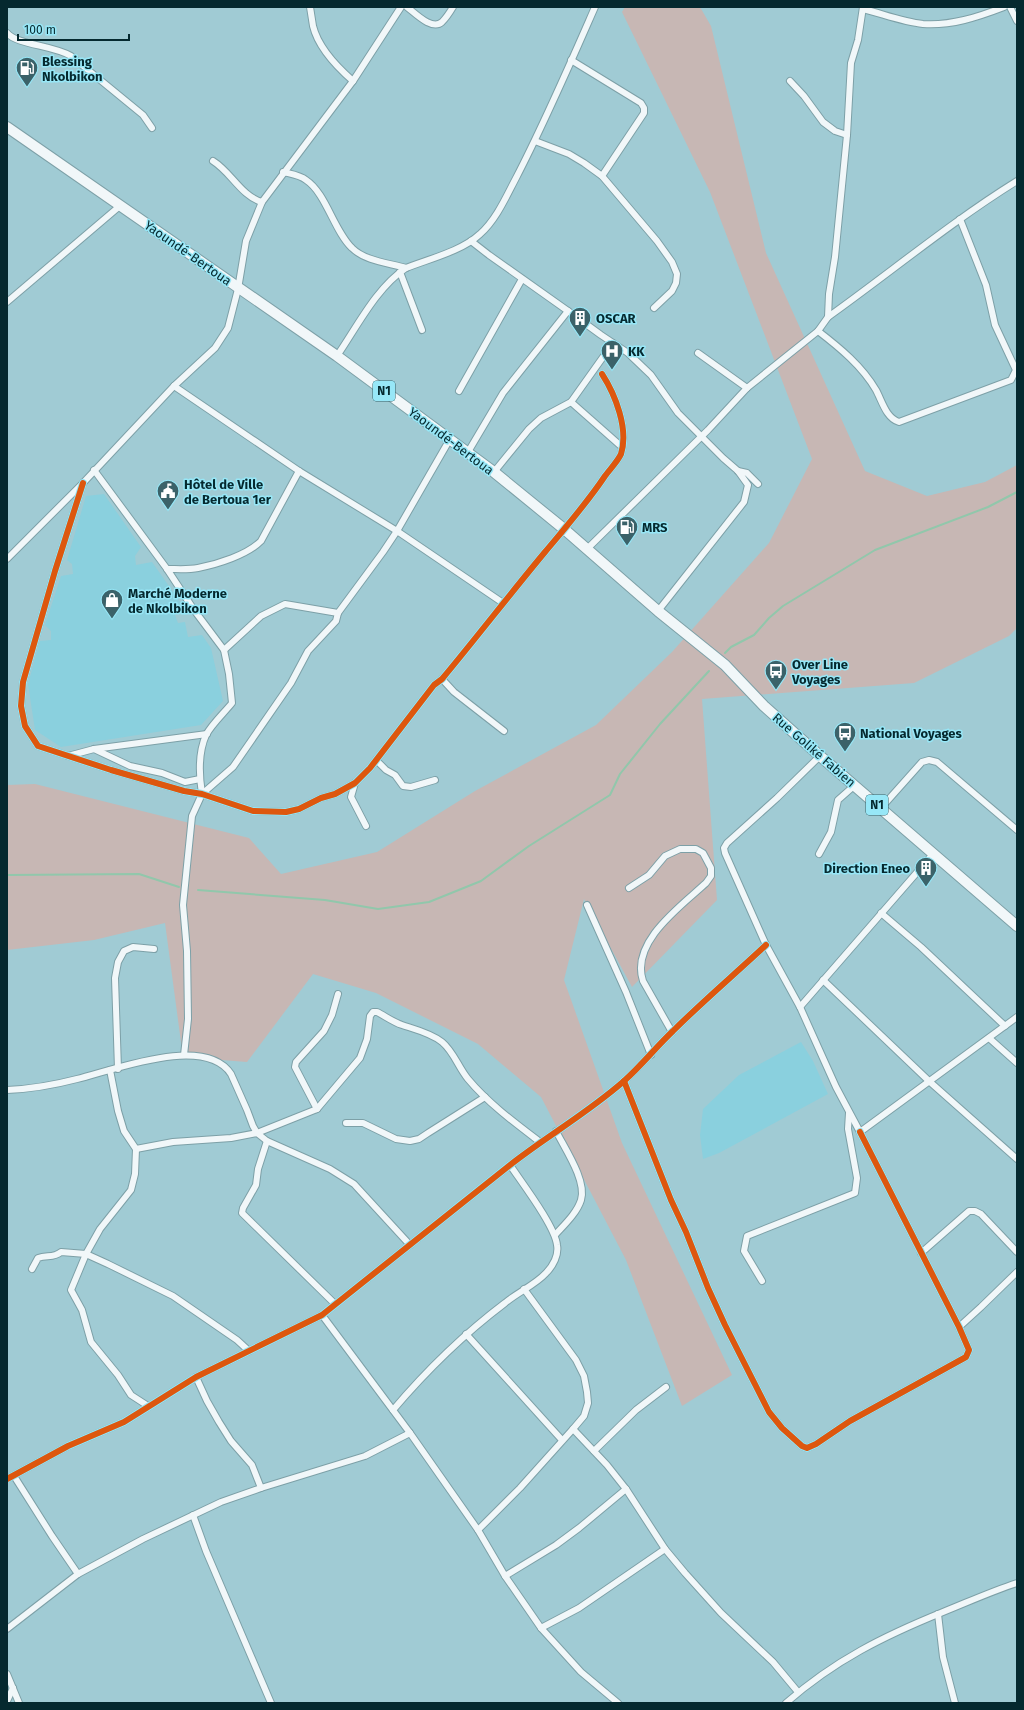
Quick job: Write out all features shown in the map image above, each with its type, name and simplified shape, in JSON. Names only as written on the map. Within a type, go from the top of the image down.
[{"type":"highway","name":"Yaoundé-Bertoua","points":[[8,129],[121,205],[238,289],[336,356],[468,452],[564,529],[658,611],[725,665],[740,681]]},
{"type":"highway","name":"Rue Goliké Fabien","points":[[740,681],[820,756],[1017,926]]},
{"type":"street","points":[[310,7],[313,27],[323,47],[343,72],[353,81]]},
{"type":"street","points":[[7,559],[83,483],[174,386],[215,348],[228,328],[238,289],[246,241],[262,202],[283,172],[353,81],[401,7]]},
{"type":"street","points":[[407,7],[431,25],[437,25],[442,23],[453,7]]},
{"type":"street","points":[[336,356],[385,285],[400,272],[406,268],[450,252],[479,235],[488,226],[505,198],[535,141],[595,7]]},
{"type":"street","points":[[828,317],[829,294],[847,135],[851,62],[858,40],[863,8],[903,20],[929,24],[942,24],[978,18],[1004,7]]},
{"type":"street","points":[[1010,7],[1017,21]]},
{"type":"street","points":[[7,33],[18,40],[62,50],[143,115],[152,128]]},
{"type":"street","points":[[572,60],[641,103],[644,108],[644,113],[602,176]]},
{"type":"street","points":[[790,81],[804,96],[823,122],[835,131],[847,135]]},
{"type":"street","points":[[535,141],[569,154],[602,176],[657,241],[672,262],[677,274],[676,283],[672,291],[654,308]]},
{"type":"street","points":[[213,161],[221,166],[254,200],[262,202]]},
{"type":"street","points":[[283,172],[297,175],[307,180],[312,185],[351,248],[360,255],[406,268]]},
{"type":"street","points":[[586,549],[701,436],[747,388],[818,331],[828,317],[989,198],[1017,181]]},
{"type":"street","points":[[7,302],[121,205]]},
{"type":"street","points":[[818,331],[836,345],[864,372],[889,416],[899,422],[1010,380],[1016,370],[995,325],[986,285],[960,219]]},
{"type":"street","points":[[471,240],[522,279],[628,353],[651,375],[678,413],[738,471],[748,485],[744,502],[658,611]]},
{"type":"street","points":[[400,272],[422,330]]},
{"type":"street","points":[[458,391],[522,279]]},
{"type":"street","points":[[468,452],[503,393],[568,311]]},
{"type":"street","points":[[494,472],[529,429],[541,418],[571,402],[613,343]]},
{"type":"street","points":[[698,353],[747,388]]},
{"type":"street","points":[[83,483],[55,571],[23,682],[21,706],[25,726],[38,746],[111,770],[184,791],[202,794],[253,811],[286,812],[299,810],[321,798],[335,794],[355,783],[370,768],[434,685],[442,679],[480,634],[503,603],[584,506],[621,454],[624,438],[619,412],[611,388],[602,374]]},
{"type":"street","points":[[174,386],[298,471],[397,531],[503,603]]},
{"type":"street","points":[[571,402],[622,447]]},
{"type":"street","points":[[184,1055],[188,1019],[187,951],[183,905],[192,816],[202,794],[233,767],[291,683],[308,651],[336,621],[338,613],[397,531],[450,439]]},
{"type":"street","points":[[94,470],[167,569],[194,610],[224,650],[229,674],[232,703],[206,734],[201,751],[200,779],[202,794]]},
{"type":"street","points":[[167,569],[197,568],[232,557],[254,548],[261,541],[298,471]]},
{"type":"street","points":[[738,471],[747,473],[758,484]]},
{"type":"street","points":[[224,650],[261,616],[285,604],[338,613]]},
{"type":"street","points":[[442,679],[454,692],[504,731]]},
{"type":"street","points":[[68,756],[94,749],[206,734]]},
{"type":"street","points":[[94,749],[130,766],[162,774],[185,782],[200,779]]},
{"type":"street","points":[[624,1081],[671,1200],[725,1325],[769,1412],[782,1428],[802,1446],[807,1448],[816,1444],[850,1421],[966,1357],[969,1350],[958,1326],[849,1113],[800,1007],[766,945],[725,853],[724,848],[727,843],[777,798],[820,756]]},
{"type":"street","points":[[376,760],[386,770],[395,775],[403,786],[420,786],[435,780]]},
{"type":"street","points":[[881,808],[922,762],[929,760],[937,762],[1017,830]]},
{"type":"street","points":[[355,783],[351,797],[366,826]]},
{"type":"street","points":[[819,854],[831,832],[838,800],[855,785]]},
{"type":"street","points":[[629,888],[649,875],[665,856],[680,849],[696,849],[703,853],[711,868],[711,876],[706,883],[658,927],[645,948],[640,973],[672,1032]]},
{"type":"street","points":[[800,1007],[933,854]]},
{"type":"street","points":[[587,905],[626,992],[651,1055]]},
{"type":"street","points":[[881,913],[921,947],[1005,1026]]},
{"type":"street","points":[[7,1479],[68,1446],[124,1422],[196,1377],[322,1315],[510,1165],[540,1142],[595,1105],[624,1081],[672,1032],[766,945]]},
{"type":"street","points":[[118,1069],[115,978],[118,962],[124,951],[133,947],[154,949]]},
{"type":"street","points":[[823,980],[930,1082],[1017,1159]]},
{"type":"street","points":[[317,1109],[295,1067],[296,1062],[324,1031],[332,1015],[338,994]]},
{"type":"street","points":[[136,1149],[173,1142],[231,1138],[257,1133],[317,1109],[360,1058],[367,1039],[370,1016],[373,1012],[377,1012],[400,1025],[423,1032],[440,1040],[451,1052],[468,1079],[485,1097],[517,1125],[540,1142]]},
{"type":"street","points":[[860,1132],[1017,1017]]},
{"type":"street","points":[[989,1038],[1017,1063]]},
{"type":"street","points":[[7,1090],[39,1088],[162,1058],[184,1055],[194,1055],[218,1062],[227,1069],[257,1133],[266,1141],[330,1169],[354,1184],[410,1245]]},
{"type":"street","points":[[110,1070],[118,1111],[124,1131],[136,1149],[135,1174],[131,1190],[100,1228],[86,1254],[71,1290],[82,1310],[91,1342],[118,1375],[131,1395],[148,1406]]},
{"type":"street","points":[[346,1123],[363,1123],[396,1139],[410,1141],[418,1139],[485,1097]]},
{"type":"street","points":[[762,1281],[744,1251],[747,1236],[855,1193],[857,1178],[848,1129],[849,1113]]},
{"type":"street","points":[[555,1235],[576,1210],[581,1201],[583,1191],[580,1178],[556,1131]]},
{"type":"street","points":[[266,1141],[258,1169],[256,1185],[243,1208],[242,1213],[335,1304]]},
{"type":"street","points":[[393,1410],[416,1383],[466,1334],[505,1302],[547,1272],[555,1260],[558,1247],[555,1235],[510,1165]]},
{"type":"street","points":[[921,1253],[969,1211],[975,1211],[980,1214],[1017,1252]]},
{"type":"street","points":[[32,1269],[38,1258],[44,1256],[57,1256],[61,1252],[86,1254],[114,1266],[173,1296],[237,1340],[249,1351]]},
{"type":"street","points":[[958,1326],[981,1307],[1017,1272]]},
{"type":"street","points":[[478,1530],[520,1488],[573,1429],[584,1416],[588,1403],[584,1376],[576,1360],[524,1289]]},
{"type":"street","points":[[322,1315],[410,1433],[478,1530],[506,1576],[542,1628],[580,1672],[618,1703]]},
{"type":"street","points":[[466,1334],[562,1440]]},
{"type":"street","points":[[196,1377],[207,1401],[231,1442],[252,1465],[261,1488]]},
{"type":"street","points":[[594,1450],[636,1410],[666,1387]]},
{"type":"street","points":[[573,1429],[594,1450],[626,1489],[666,1549],[685,1573],[721,1613],[773,1662],[798,1692]]},
{"type":"street","points":[[7,1629],[78,1574],[143,1539],[221,1502],[365,1456],[410,1433]]},
{"type":"street","points":[[14,1476],[78,1574]]},
{"type":"street","points":[[506,1576],[556,1545],[626,1489]]},
{"type":"street","points":[[193,1515],[206,1551],[271,1703]]},
{"type":"street","points":[[542,1628],[580,1608],[666,1549]]},
{"type":"street","points":[[786,1703],[821,1674],[852,1654],[882,1638],[996,1590],[1017,1583]]},
{"type":"street","points":[[938,1614],[944,1657],[955,1703]]},
{"type":"street","points":[[7,1674],[19,1703]]},
{"type":"street","points":[[7,1701],[13,1688]]},
{"type":"shaded area","points":[[625,7],[700,7],[711,26],[766,253],[865,471],[927,496],[985,482],[1017,465],[1017,628],[1009,636],[914,683],[702,699],[717,900],[632,987],[584,899],[564,980],[622,1143],[732,1375],[682,1406],[626,1260],[541,1097],[478,1044],[376,993],[313,974],[247,1062],[183,1057],[165,923],[94,940],[7,950],[7,785],[35,784],[249,838],[281,874],[377,852],[475,791],[596,725],[672,652],[769,543],[812,459],[710,192],[622,12]]},
{"type":"shaded area","name":"Marché Moderne de Nkolbikon","points":[[104,494],[141,547],[135,556],[136,565],[152,562],[181,603],[175,615],[178,623],[185,622],[188,637],[202,635],[211,648],[223,701],[201,725],[61,747],[35,730],[28,684],[40,641],[51,640],[51,631],[45,625],[61,576],[73,574],[72,564],[67,560],[86,496]]},
{"type":"shaded area","points":[[801,1042],[813,1061],[828,1094],[719,1153],[703,1159],[700,1135],[703,1109],[739,1075]]},
{"type":"waterway","points":[[725,653],[731,647],[754,635],[769,618],[783,606],[875,550],[988,507],[1017,492]]},
{"type":"waterway","points":[[198,890],[325,900],[378,909],[429,902],[481,881],[529,846],[610,795],[620,774],[660,724],[709,671]]},
{"type":"waterway","points":[[7,875],[139,874],[179,887]]},
{"type":"cycle path","points":[[83,483],[55,571],[23,682],[21,706],[25,726],[38,746],[111,770],[184,791],[202,794],[253,811],[286,812],[299,809],[321,798],[335,794],[355,783],[370,768],[434,685],[442,679],[576,515],[616,462],[621,454],[623,444],[622,423],[612,391],[602,374]]},
{"type":"cycle path","points":[[7,1479],[68,1446],[124,1422],[196,1377],[322,1315],[510,1165],[611,1092],[631,1075],[696,1009],[766,945]]},
{"type":"cycle path","points":[[624,1081],[671,1200],[725,1325],[769,1412],[782,1428],[802,1446],[807,1448],[816,1444],[850,1421],[966,1357],[969,1350],[959,1327],[860,1132]]},
{"type":"place","name":"Blessing Nkolbikon","points":[[27,88]]},
{"type":"place","name":"OSCAR","points":[[580,338]]},
{"type":"place","name":"KK","points":[[612,370]]},
{"type":"place","name":"Hôtel de Ville de Bertoua 1er","points":[[168,510]]},
{"type":"place","name":"MRS","points":[[627,546]]},
{"type":"place","name":"Marché Moderne de Nkolbikon","points":[[112,620]]},
{"type":"place","name":"Over Line Voyages","points":[[776,690]]},
{"type":"place","name":"National Voyages","points":[[845,752]]},
{"type":"place","name":"Direction Eneo","points":[[926,888]]}]
